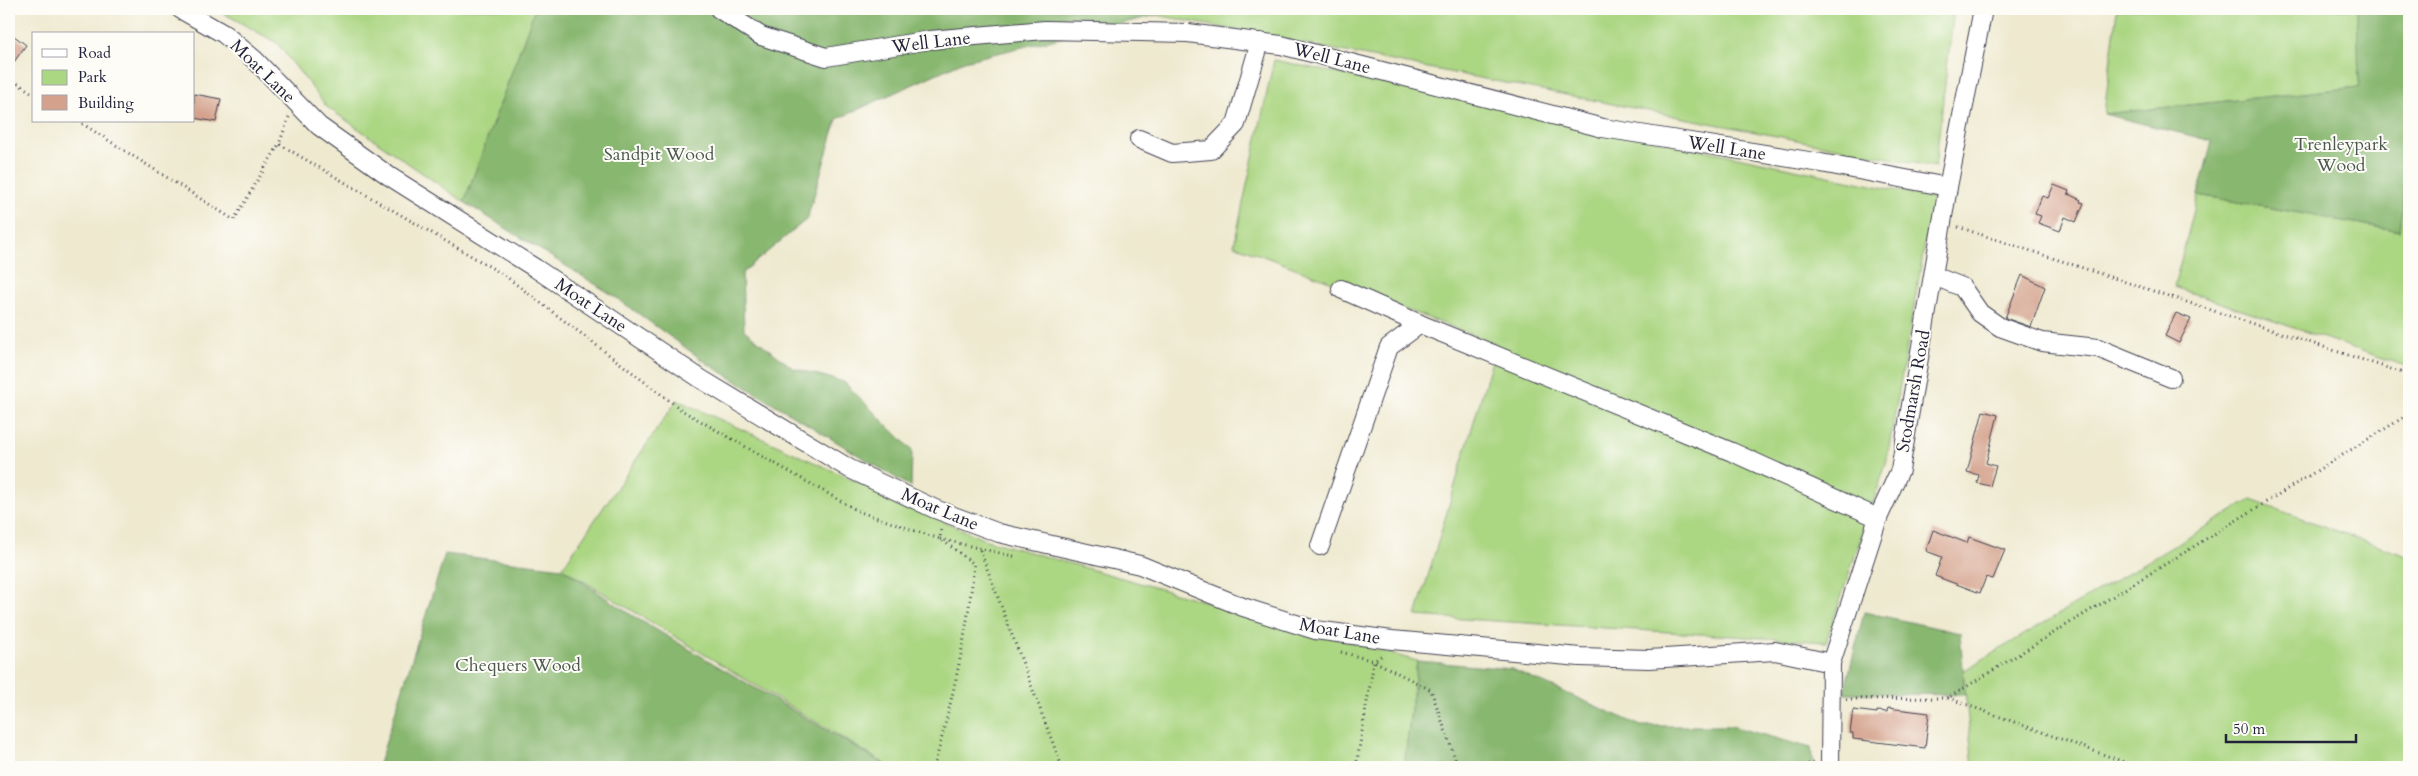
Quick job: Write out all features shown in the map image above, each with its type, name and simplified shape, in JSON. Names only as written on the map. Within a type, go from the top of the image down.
[{"type":"street","name":"Moat Lane","points":[[180,9],[224,34],[255,60],[319,126],[388,176],[535,268],[702,379],[850,469],[935,509],[999,533],[1140,565],[1243,607],[1315,630],[1392,640],[1580,657],[1649,659],[1775,651],[1831,663]]},
{"type":"street","name":"Well Lane","points":[[719,9],[761,36],[826,58],[930,40],[1045,30],[1188,33],[1281,45],[1603,128],[1821,163],[1948,187]]},
{"type":"street","name":"Stodmarsh Road","points":[[1830,767],[1831,663],[1878,518],[1900,470],[1948,187],[1982,9]]},
{"type":"street","points":[[1139,139],[1172,153],[1211,150],[1236,124],[1260,42]]},
{"type":"street","points":[[1934,276],[1962,287],[1980,313],[2000,327],[2042,342],[2098,348],[2171,378]]},
{"type":"street","points":[[1341,288],[1420,324],[1732,452],[1878,518]]},
{"type":"street","points":[[1320,546],[1389,347],[1420,324]]},
{"type":"path","points":[[9,78],[32,93]]},
{"type":"path","points":[[80,122],[234,220],[279,144],[294,101]]},
{"type":"path","points":[[279,144],[504,275],[683,411],[860,512],[940,539],[1026,558]]},
{"type":"path","points":[[1943,222],[2409,375]]},
{"type":"path","points":[[1948,698],[2409,414]]},
{"type":"path","points":[[940,539],[944,511]]},
{"type":"path","points":[[934,767],[948,716],[972,590],[974,564],[940,539]]},
{"type":"path","points":[[980,549],[1062,767]]},
{"type":"path","points":[[1337,651],[1374,661],[1431,690],[1458,767]]},
{"type":"path","points":[[1356,767],[1374,661]]},
{"type":"path","points":[[1831,699],[1948,698],[2138,767]]},
{"type":"green space","points":[[216,9],[535,9],[464,202],[327,107],[277,43]]},
{"type":"green space","name":"Sandpit Wood","points":[[535,9],[1159,9],[1157,15],[964,61],[837,119],[807,219],[742,273],[744,330],[793,368],[844,382],[912,450],[911,487],[708,364],[614,296],[464,202]]},
{"type":"green space","points":[[1159,9],[1954,9],[1935,167],[1157,15]]},
{"type":"green space","points":[[2117,9],[2357,9],[2360,87],[2104,114]]},
{"type":"green space","name":"Trenleypark Wood","points":[[2357,9],[2409,9],[2409,169],[2407,169],[2400,231],[2198,195],[2212,141],[2104,114],[2359,87]]},
{"type":"green space","points":[[1274,60],[1933,198],[1886,464],[1826,642],[1416,616],[1497,344],[1234,245]]},
{"type":"green space","points":[[2407,169],[2409,169],[2409,367],[2174,287],[2198,195],[2400,231]]},
{"type":"green space","points":[[677,400],[983,539],[1417,661],[1404,767],[890,767],[562,568]]},
{"type":"green space","points":[[2251,500],[2409,557],[2409,767],[1973,767],[1963,671]]},
{"type":"green space","name":"Chequers Wood","points":[[445,554],[562,568],[633,616],[889,767],[378,767]]},
{"type":"green space","points":[[1864,612],[1960,633],[1965,695],[1844,693]]},
{"type":"green space","points":[[1417,661],[1512,669],[1641,726],[1731,726],[1811,748],[1813,767],[1404,767]]},
{"type":"building","points":[[9,32],[26,45],[9,69]]},
{"type":"building","points":[[195,94],[221,99],[216,122],[195,118]]},
{"type":"building","points":[[2054,185],[2069,191],[2068,194],[2084,203],[2076,222],[2065,217],[2060,231],[2038,223],[2041,216],[2035,214],[2042,196],[2048,198]]},
{"type":"building","points":[[2022,275],[2045,287],[2031,327],[2005,318]]},
{"type":"building","points":[[2176,313],[2191,319],[2179,343],[2165,336]]},
{"type":"building","points":[[1983,411],[1998,415],[1986,463],[1996,466],[1990,486],[1977,483],[1979,475],[1967,472]]},
{"type":"building","points":[[1933,530],[1967,543],[1969,537],[2005,550],[1993,579],[1986,577],[1980,593],[1935,576],[1942,557],[1926,551]]},
{"type":"building","points":[[1888,708],[1929,713],[1925,748],[1853,739],[1853,733],[1850,733],[1853,710],[1877,713],[1877,711],[1887,712]]}]
